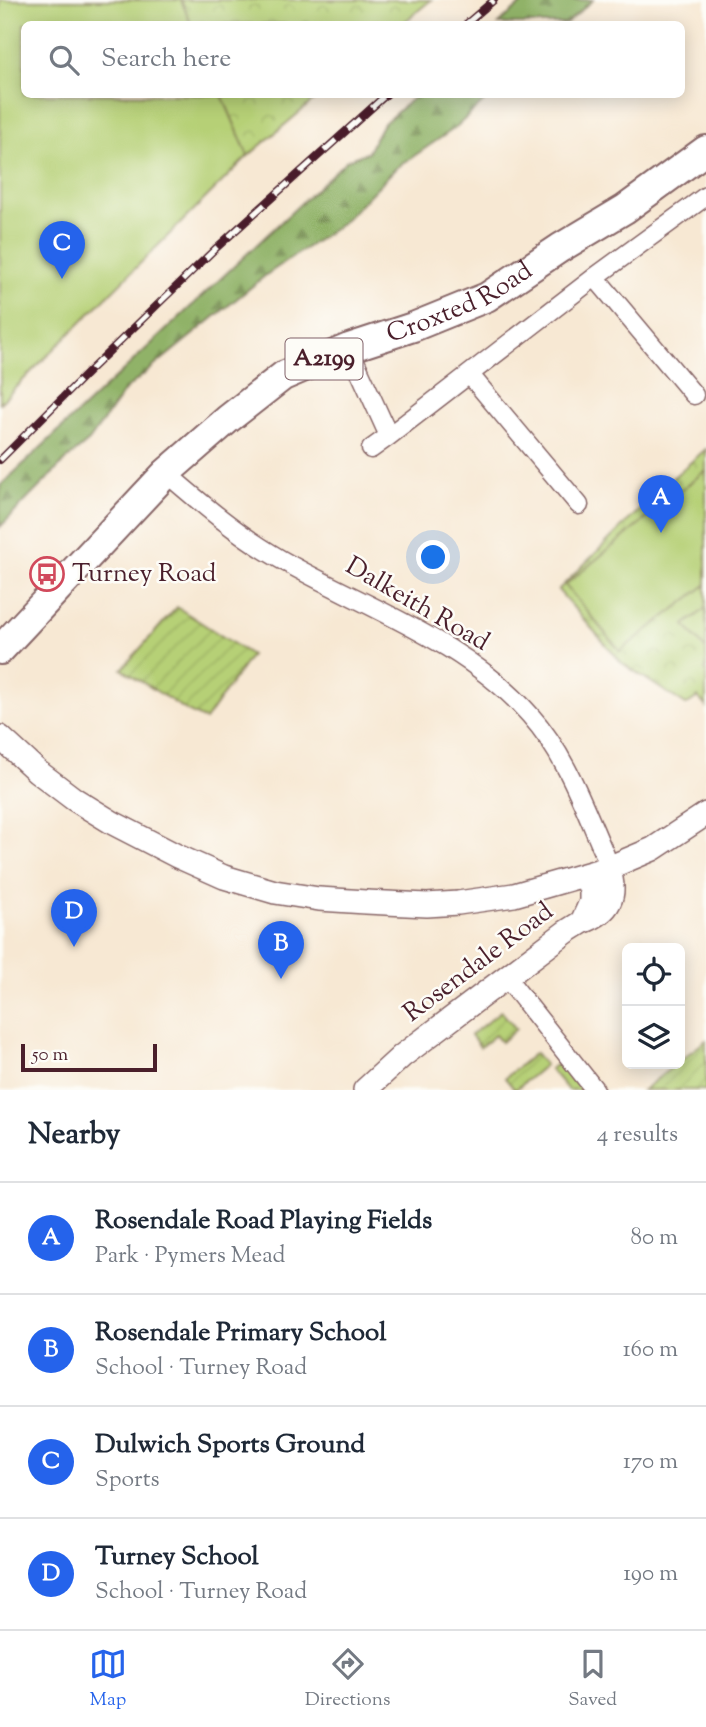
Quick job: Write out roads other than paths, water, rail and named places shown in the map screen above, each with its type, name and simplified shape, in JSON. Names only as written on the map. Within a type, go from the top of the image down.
[{"type":"main road","name":"Croxted Road","points":[[0,650],[166,472],[284,376],[349,348],[413,327],[487,297],[625,209],[706,150]]},
{"type":"street","points":[[371,449],[595,277],[706,196]]},
{"type":"street","points":[[595,277],[694,395]]},
{"type":"street","points":[[349,348],[389,436]]},
{"type":"street","points":[[470,375],[579,505]]},
{"type":"street","name":"Dalkeith Road","points":[[166,472],[215,516],[244,537],[280,559],[440,643],[493,680],[547,735],[561,758],[608,867]]},
{"type":"street","points":[[0,737],[37,771],[74,799],[113,823],[177,856],[225,877],[275,892],[319,899],[427,905],[458,904],[514,895],[585,875],[653,849],[706,814]]},
{"type":"street","points":[[582,922],[594,918],[606,908],[611,897],[613,880],[608,867]]},
{"type":"street","name":"Rosendale Road","points":[[365,1090],[402,1056],[582,922],[592,895],[585,875]]},
{"type":"street","points":[[506,977],[595,1090]]},
{"type":"railway","points":[[470,21],[494,0]]},
{"type":"railway","points":[[0,460],[214,250],[383,98]]},
{"type":"place","name":"Dulwich Sports Ground","points":[[62,279]]},
{"type":"place","name":"Rosendale Road Playing Fields","points":[[661,533]]},
{"type":"place","name":"Turney Road","points":[[47,574]]},
{"type":"place","name":"Turney School","points":[[74,947]]},
{"type":"place","name":"Rosendale Primary School","points":[[281,979]]}]
